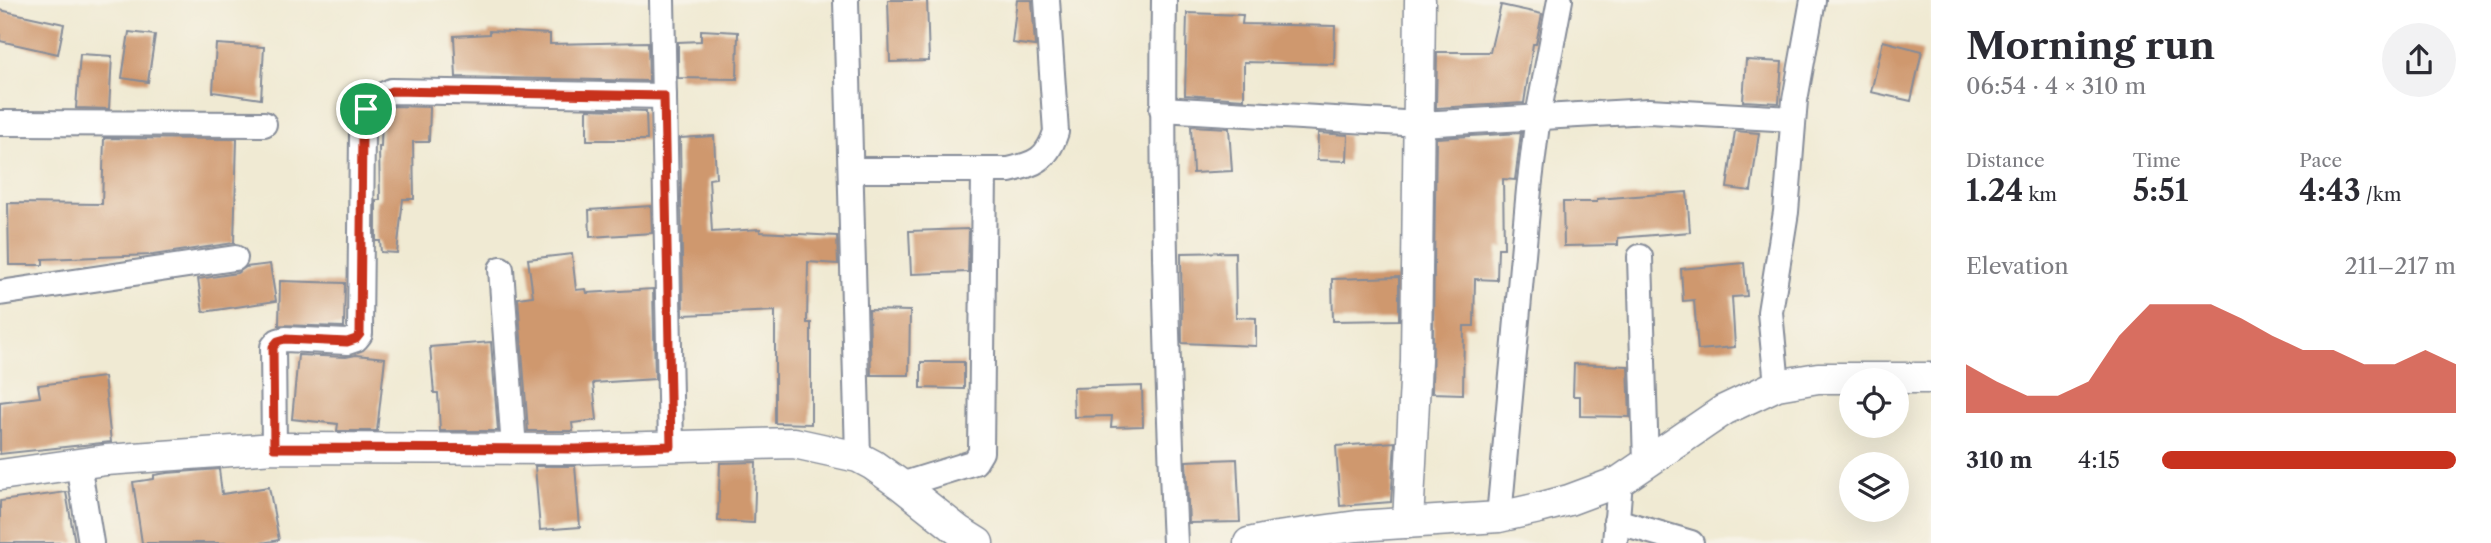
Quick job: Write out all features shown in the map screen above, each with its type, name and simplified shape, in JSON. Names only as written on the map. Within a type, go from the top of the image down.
[{"type":"street","points":[[662,0],[671,446]]},
{"type":"street","points":[[846,0],[858,457]]},
{"type":"street","points":[[851,170],[984,171],[1027,166],[1039,160],[1051,148],[1056,132],[1046,0]]},
{"type":"street","points":[[1164,0],[1162,109],[1166,318],[1175,543]]},
{"type":"street","points":[[1408,523],[1415,374],[1420,0]]},
{"type":"street","points":[[1499,517],[1515,323],[1538,116],[1560,0]]},
{"type":"street","points":[[1777,385],[1770,312],[1786,212],[1793,119],[1813,0]]},
{"type":"street","points":[[274,448],[273,347],[278,341],[285,339],[347,342],[356,339],[360,334],[362,133],[366,109],[375,98],[391,91],[664,96]]},
{"type":"street","points":[[1162,109],[1420,124],[1649,111],[1793,119]]},
{"type":"street","points":[[0,123],[264,124]]},
{"type":"street","points":[[901,485],[975,462],[981,452],[984,171]]},
{"type":"street","points":[[1640,257],[1646,464]]},
{"type":"street","points":[[0,293],[234,258]]},
{"type":"street","points":[[501,269],[514,449]]},
{"type":"street","points":[[1249,543],[1357,526],[1499,517],[1569,500],[1620,481],[1724,410],[1777,385],[1829,378],[1931,378]]},
{"type":"street","points":[[0,475],[78,463],[274,448],[514,449],[794,443],[858,457],[901,485],[978,543]]},
{"type":"street","points":[[78,463],[91,543]]},
{"type":"street","points":[[1620,481],[1615,532],[1690,543]]},
{"type":"building","points":[[888,0],[927,0],[929,61],[890,62]]},
{"type":"building","points":[[1017,0],[1032,0],[1035,46],[1012,43]]},
{"type":"building","points":[[1501,5],[1542,14],[1536,44],[1533,44],[1524,103],[1436,108],[1437,52],[1490,52]]},
{"type":"building","points":[[0,10],[64,24],[58,54],[0,41]]},
{"type":"building","points":[[1187,13],[1243,15],[1242,24],[1335,26],[1334,64],[1244,62],[1244,99],[1185,95]]},
{"type":"building","points":[[701,30],[738,32],[737,79],[678,78],[678,42],[701,41]]},
{"type":"building","points":[[489,31],[550,34],[550,44],[648,42],[649,81],[456,77],[454,36],[489,34]]},
{"type":"building","points":[[129,32],[155,35],[148,82],[122,78]]},
{"type":"building","points":[[1883,41],[1922,51],[1911,101],[1871,92]]},
{"type":"building","points":[[216,44],[264,47],[261,99],[213,92]]},
{"type":"building","points":[[80,54],[112,56],[109,109],[76,108]]},
{"type":"building","points":[[1746,60],[1782,62],[1779,103],[1743,101]]},
{"type":"building","points":[[394,106],[430,107],[429,142],[413,142],[414,199],[403,199],[397,253],[381,252],[380,241],[376,241],[382,114]]},
{"type":"building","points":[[587,109],[646,111],[647,140],[587,140]]},
{"type":"building","points":[[1191,126],[1229,128],[1232,171],[1193,173]]},
{"type":"building","points":[[1735,131],[1759,133],[1751,191],[1727,188]]},
{"type":"building","points":[[1318,133],[1348,135],[1347,161],[1317,160]]},
{"type":"building","points":[[1521,133],[1515,180],[1503,179],[1504,248],[1498,248],[1497,280],[1475,279],[1474,326],[1464,326],[1463,394],[1432,393],[1436,138]]},
{"type":"building","points":[[714,136],[716,178],[709,179],[712,232],[760,229],[760,232],[837,236],[838,264],[808,262],[807,323],[811,323],[811,424],[775,423],[775,311],[683,315],[680,138]]},
{"type":"building","points":[[104,138],[237,139],[234,243],[153,255],[43,259],[43,265],[9,265],[8,203],[102,204]]},
{"type":"building","points":[[1687,192],[1690,232],[1618,238],[1618,245],[1564,246],[1563,202],[1597,202],[1597,199]]},
{"type":"building","points":[[651,206],[652,233],[590,237],[589,210]]},
{"type":"building","points":[[969,229],[968,272],[911,274],[909,231]]},
{"type":"building","points":[[1235,252],[1236,317],[1256,318],[1256,346],[1182,343],[1181,253]]},
{"type":"building","points":[[572,254],[576,290],[586,289],[587,293],[653,289],[655,379],[593,383],[597,420],[572,423],[573,431],[528,431],[518,298],[533,296],[528,259]]},
{"type":"building","points":[[1744,263],[1747,296],[1732,297],[1735,347],[1698,350],[1694,300],[1683,301],[1681,269]]},
{"type":"building","points":[[270,264],[276,301],[203,312],[198,279]]},
{"type":"building","points":[[1399,277],[1399,320],[1333,321],[1332,279]]},
{"type":"building","points":[[280,281],[345,283],[344,327],[279,325]]},
{"type":"building","points":[[869,310],[910,311],[909,375],[871,375]]},
{"type":"building","points":[[491,342],[498,431],[440,431],[438,393],[434,393],[430,347]]},
{"type":"building","points":[[298,355],[385,358],[377,431],[337,431],[338,424],[292,419]]},
{"type":"building","points":[[921,362],[964,362],[964,389],[921,388]]},
{"type":"building","points":[[1574,364],[1628,366],[1630,417],[1580,416],[1580,396],[1573,396]]},
{"type":"building","points":[[104,377],[111,442],[0,454],[0,402],[40,397],[38,385]]},
{"type":"building","points":[[1142,386],[1143,426],[1111,427],[1112,416],[1074,417],[1073,388]]},
{"type":"building","points":[[1395,442],[1391,502],[1340,506],[1336,446]]},
{"type":"building","points":[[1237,459],[1240,522],[1189,523],[1186,461]]},
{"type":"building","points":[[756,462],[754,523],[718,521],[720,463]]},
{"type":"building","points":[[535,466],[575,466],[580,527],[540,530]]},
{"type":"building","points":[[219,469],[222,494],[269,487],[279,540],[262,543],[142,543],[133,482],[154,479],[154,475],[167,473]]},
{"type":"building","points":[[66,492],[75,543],[0,543],[0,501]]},
{"type":"route","points":[[391,91],[664,96],[671,446],[576,449],[274,448],[273,347],[278,341],[285,339],[347,342],[356,339],[360,334],[362,133],[366,109],[375,98],[391,91]]}]
